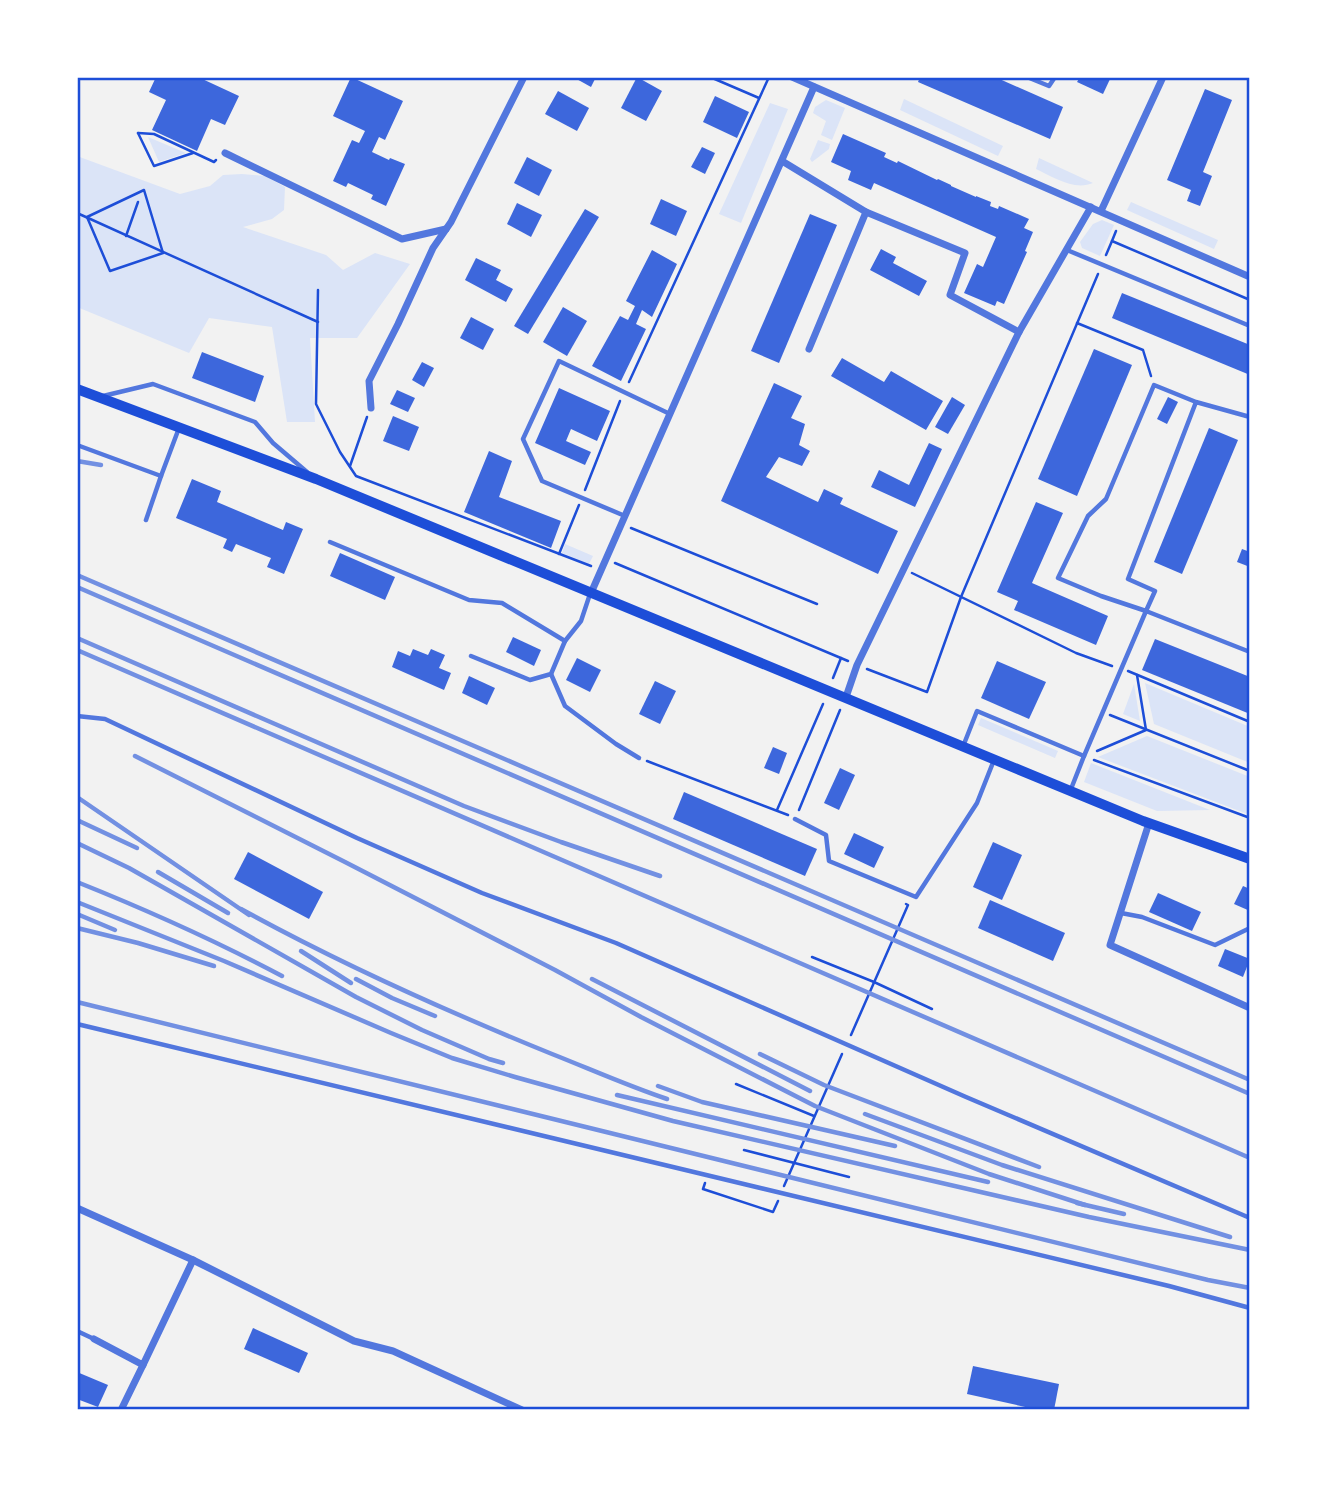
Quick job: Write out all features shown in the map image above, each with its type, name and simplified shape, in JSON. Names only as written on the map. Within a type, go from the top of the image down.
[{"type":"main road","points":[[77,389],[316,479],[1149,823],[1250,859]]},
{"type":"street","points":[[370,408],[369,381],[433,248],[446,229],[524,77]]},
{"type":"street","points":[[792,77],[1250,277]]},
{"type":"street","points":[[1101,211],[1163,77]]},
{"type":"street","points":[[591,593],[814,87]]},
{"type":"street","points":[[225,153],[402,239],[446,229]]},
{"type":"street","points":[[782,161],[866,212],[965,253],[950,295],[1019,332]]},
{"type":"street","points":[[846,697],[856,665],[1019,332],[1091,206]]},
{"type":"street","points":[[809,349],[866,212]]},
{"type":"street","points":[[1149,823],[1110,945],[1250,1008]]},
{"type":"street","points":[[77,1208],[193,1260],[354,1341],[393,1352],[522,1410]]},
{"type":"street","points":[[121,1410],[193,1260]]},
{"type":"street","points":[[94,1339],[143,1364]]},
{"type":"lane","points":[[1027,77],[1049,86],[1055,77]]},
{"type":"lane","points":[[1066,249],[1250,326]]},
{"type":"lane","points":[[623,520],[542,481],[523,439],[559,361],[670,414]]},
{"type":"lane","points":[[99,397],[153,384],[255,422],[273,443],[316,479]]},
{"type":"lane","points":[[1250,417],[1196,402],[1154,385],[1106,499],[1088,516],[1058,578],[1250,652]]},
{"type":"lane","points":[[1071,790],[1154,591],[1128,579],[1196,402]]},
{"type":"lane","points":[[146,520],[179,427]]},
{"type":"lane","points":[[77,445],[161,476]]},
{"type":"lane","points":[[330,542],[469,600],[502,603],[565,641]]},
{"type":"lane","points":[[591,593],[581,621],[565,641],[551,674],[565,706],[639,758]]},
{"type":"lane","points":[[471,656],[530,680],[551,674]]},
{"type":"lane","points":[[963,747],[977,711],[1084,756]]},
{"type":"lane","points":[[77,716],[105,719],[357,838],[482,893],[616,943],[1250,1218]]},
{"type":"lane","points":[[795,819],[826,835],[829,861],[916,897],[977,803],[995,759]]},
{"type":"lane","points":[[1120,913],[1142,917],[1215,946],[1250,928]]},
{"type":"lane","points":[[77,1024],[1088,1266],[1250,1308]]},
{"type":"lane","points":[[77,1331],[94,1339]]},
{"type":"path","points":[[710,77],[759,99]]},
{"type":"path","points":[[559,554],[624,391],[769,77]]},
{"type":"path","points":[[194,153],[154,166],[138,132],[154,134],[214,162],[225,153]]},
{"type":"path","points":[[87,217],[144,190],[163,253]]},
{"type":"path","points":[[126,236],[138,202]]},
{"type":"path","points":[[77,213],[318,322]]},
{"type":"path","points":[[87,217],[110,271],[163,253]]},
{"type":"path","points":[[606,559],[856,665],[927,692],[961,597],[1121,220]]},
{"type":"path","points":[[1112,241],[1250,300]]},
{"type":"path","points":[[318,290],[316,404],[340,452],[356,475],[601,570]]},
{"type":"path","points":[[1077,323],[1143,350],[1154,385]]},
{"type":"path","points":[[350,466],[370,408]]},
{"type":"path","points":[[623,520],[817,604]]},
{"type":"path","points":[[903,568],[1076,653],[1250,722]]},
{"type":"path","points":[[777,810],[841,658]]},
{"type":"path","points":[[1137,675],[1146,730]]},
{"type":"path","points":[[639,758],[795,819],[846,697]]},
{"type":"path","points":[[1103,713],[1250,771]]},
{"type":"path","points":[[1084,756],[1146,730]]},
{"type":"path","points":[[1084,756],[1250,818]]},
{"type":"path","points":[[784,1187],[908,905]]},
{"type":"path","points":[[812,957],[932,1009]]},
{"type":"path","points":[[736,1084],[815,1116]]},
{"type":"path","points":[[744,1150],[849,1177]]},
{"type":"path","points":[[712,1192],[773,1212],[778,1200]]},
{"type":"shaded area","points":[[904,99],[1003,146],[998,156],[900,110]]},
{"type":"shaded area","points":[[826,100],[845,108],[832,140],[821,135],[826,121],[813,113],[815,107]]},
{"type":"shaded area","points":[[770,103],[788,109],[741,223],[719,214]]},
{"type":"shaded area","points":[[148,137],[186,153],[159,162]]},
{"type":"shaded area","points":[[818,140],[830,144],[829,149],[812,162],[810,159]]},
{"type":"shaded area","points":[[77,156],[180,194],[210,186],[223,175],[265,176],[285,187],[284,210],[272,219],[243,227],[326,255],[343,270],[375,253],[410,264],[357,338],[310,338],[315,422],[287,422],[272,327],[209,318],[189,353],[77,307]]},
{"type":"shaded area","points":[[1039,158],[1093,183],[1078,185],[1056,179],[1036,169]]},
{"type":"shaded area","points":[[1131,202],[1218,240],[1214,249],[1127,210]]},
{"type":"shaded area","points":[[1102,220],[1114,225],[1100,256],[1082,248],[1080,242],[1093,224]]},
{"type":"shaded area","points":[[565,544],[593,556],[589,564],[562,553]]},
{"type":"shaded area","points":[[1145,683],[1250,727],[1250,763],[1154,724]]},
{"type":"shaded area","points":[[1134,684],[1140,721],[1123,714]]},
{"type":"shaded area","points":[[981,718],[1058,751],[1055,758],[978,725]]},
{"type":"shaded area","points":[[1147,736],[1250,777],[1250,815],[1098,757]]},
{"type":"shaded area","points":[[1091,763],[1210,810],[1157,811],[1084,782]]},
{"type":"building","points":[[156,77],[198,77],[239,96],[225,125],[211,119],[197,151],[152,130],[166,100],[149,92]]},
{"type":"building","points":[[351,77],[403,101],[385,140],[379,137],[372,152],[405,164],[386,206],[371,199],[373,195],[348,183],[346,187],[333,181],[352,140],[359,143],[365,131],[333,116]]},
{"type":"building","points":[[573,77],[596,77],[591,87]]},
{"type":"building","points":[[637,77],[662,91],[646,121],[621,108]]},
{"type":"building","points":[[920,77],[995,77],[1063,107],[1050,139],[918,82]]},
{"type":"building","points":[[1080,77],[1111,77],[1103,94],[1077,82]]},
{"type":"building","points":[[1205,89],[1232,100],[1203,172],[1212,176],[1200,206],[1187,201],[1191,190],[1167,180]]},
{"type":"building","points":[[558,91],[589,108],[577,131],[545,114]]},
{"type":"building","points":[[715,96],[749,112],[737,138],[703,122]]},
{"type":"building","points":[[843,134],[886,153],[884,157],[897,163],[898,161],[991,202],[990,206],[998,209],[999,206],[1029,219],[1024,228],[1033,232],[1004,304],[997,301],[995,306],[964,293],[977,264],[983,267],[996,237],[874,183],[871,190],[848,180],[851,171],[831,162]]},
{"type":"building","points":[[702,147],[715,153],[705,174],[691,167]]},
{"type":"building","points":[[527,157],[552,170],[539,196],[514,183]]},
{"type":"building","points":[[661,199],[687,211],[676,236],[650,224]]},
{"type":"building","points":[[517,203],[542,215],[531,237],[507,224]]},
{"type":"building","points":[[585,209],[599,217],[528,334],[514,326]]},
{"type":"building","points":[[810,214],[837,225],[779,363],[751,351]]},
{"type":"building","points":[[881,249],[896,257],[893,263],[927,281],[919,296],[870,270]]},
{"type":"building","points":[[652,250],[677,264],[652,317],[642,310],[636,324],[646,329],[621,381],[592,366],[620,316],[628,320],[635,306],[626,301]]},
{"type":"building","points":[[476,258],[501,270],[496,280],[513,289],[506,302],[465,280]]},
{"type":"building","points":[[1122,293],[1250,345],[1250,375],[1112,318]]},
{"type":"building","points":[[563,307],[587,321],[567,356],[543,342]]},
{"type":"building","points":[[471,317],[494,329],[483,350],[460,338]]},
{"type":"building","points":[[1094,349],[1132,365],[1077,496],[1038,479]]},
{"type":"building","points":[[202,352],[264,376],[255,402],[192,378]]},
{"type":"building","points":[[842,358],[884,382],[891,371],[943,401],[926,430],[831,376]]},
{"type":"building","points":[[422,362],[434,368],[424,387],[412,380]]},
{"type":"building","points":[[774,383],[802,396],[791,418],[805,424],[799,445],[810,451],[802,466],[779,457],[766,477],[818,502],[824,489],[843,498],[840,504],[898,531],[878,574],[721,501]]},
{"type":"building","points":[[559,388],[610,411],[597,441],[571,429],[566,441],[591,452],[585,465],[535,443]]},
{"type":"building","points":[[397,390],[415,398],[408,412],[390,404]]},
{"type":"building","points":[[952,397],[965,405],[948,434],[935,427]]},
{"type":"building","points":[[1168,397],[1178,402],[1167,424],[1157,419]]},
{"type":"building","points":[[393,416],[419,427],[409,451],[383,441]]},
{"type":"building","points":[[1209,428],[1238,440],[1182,574],[1154,562]]},
{"type":"building","points":[[929,443],[942,449],[915,507],[871,487],[879,470],[909,485]]},
{"type":"building","points":[[489,451],[512,461],[499,497],[561,521],[551,548],[464,512]]},
{"type":"building","points":[[192,479],[221,491],[217,502],[283,530],[286,522],[303,529],[284,574],[267,567],[271,558],[236,544],[232,552],[223,548],[227,539],[176,518]]},
{"type":"building","points":[[1036,502],[1063,513],[1032,583],[1108,616],[1096,645],[1014,610],[1018,601],[997,592]]},
{"type":"building","points":[[1242,549],[1250,552],[1250,567],[1237,562]]},
{"type":"building","points":[[340,553],[395,577],[385,600],[330,576]]},
{"type":"building","points":[[513,637],[541,650],[534,666],[506,652]]},
{"type":"building","points":[[1155,639],[1250,677],[1250,714],[1142,670]]},
{"type":"building","points":[[413,649],[428,655],[431,649],[445,655],[439,668],[451,673],[444,690],[392,667],[398,651],[410,656]]},
{"type":"building","points":[[577,658],[601,670],[590,692],[566,680]]},
{"type":"building","points":[[997,661],[1046,682],[1029,719],[981,698]]},
{"type":"building","points":[[469,676],[495,688],[487,705],[462,693]]},
{"type":"building","points":[[655,681],[676,691],[660,724],[639,714]]},
{"type":"building","points":[[773,747],[787,753],[779,774],[764,768]]},
{"type":"building","points":[[840,768],[855,775],[839,810],[824,803]]},
{"type":"building","points":[[684,792],[817,849],[805,876],[673,819]]},
{"type":"building","points":[[854,833],[884,847],[874,868],[844,854]]},
{"type":"building","points":[[993,842],[1022,855],[1002,900],[973,887]]},
{"type":"building","points":[[248,852],[323,892],[309,919],[234,879]]},
{"type":"building","points":[[1243,886],[1250,889],[1250,911],[1234,904]]},
{"type":"building","points":[[1158,893],[1201,912],[1192,931],[1149,912]]},
{"type":"building","points":[[990,900],[1065,933],[1053,961],[978,928]]},
{"type":"building","points":[[1225,949],[1250,959],[1243,977],[1218,966]]},
{"type":"building","points":[[253,1328],[308,1353],[299,1373],[244,1349]]},
{"type":"building","points":[[973,1366],[1059,1384],[1054,1410],[1039,1410],[967,1394]]},
{"type":"building","points":[[77,1372],[108,1385],[98,1407],[77,1399]]},
{"type":"railway","points":[[77,461],[101,465]]},
{"type":"railway","points":[[77,575],[1250,1080]]},
{"type":"railway","points":[[77,587],[1250,1094]]},
{"type":"railway","points":[[77,638],[464,806],[660,876]]},
{"type":"railway","points":[[77,650],[1250,1158]]},
{"type":"railway","points":[[135,756],[815,1106],[989,1174],[1085,1205]]},
{"type":"railway","points":[[77,797],[249,915]]},
{"type":"railway","points":[[77,820],[137,848]]},
{"type":"railway","points":[[77,843],[129,868],[356,997],[422,1030],[503,1063]]},
{"type":"railway","points":[[158,872],[228,913]]},
{"type":"railway","points":[[77,882],[181,926],[282,976]]},
{"type":"railway","points":[[77,902],[452,1058],[515,1077],[673,1121],[1089,1217],[1250,1250]]},
{"type":"railway","points":[[241,909],[355,968],[433,1004],[667,1099]]},
{"type":"railway","points":[[77,914],[115,930]]},
{"type":"railway","points":[[77,928],[214,966]]},
{"type":"railway","points":[[301,951],[351,983]]},
{"type":"railway","points":[[356,979],[435,1016]]},
{"type":"railway","points":[[592,979],[810,1091]]},
{"type":"railway","points":[[77,1002],[1208,1280],[1250,1288]]},
{"type":"railway","points":[[760,1054],[824,1085],[1039,1167]]},
{"type":"railway","points":[[658,1086],[702,1102],[895,1146]]},
{"type":"railway","points":[[617,1095],[988,1182]]},
{"type":"railway","points":[[865,1114],[1002,1165],[1230,1237]]},
{"type":"railway","points":[[1077,1203],[1124,1214]]}]
